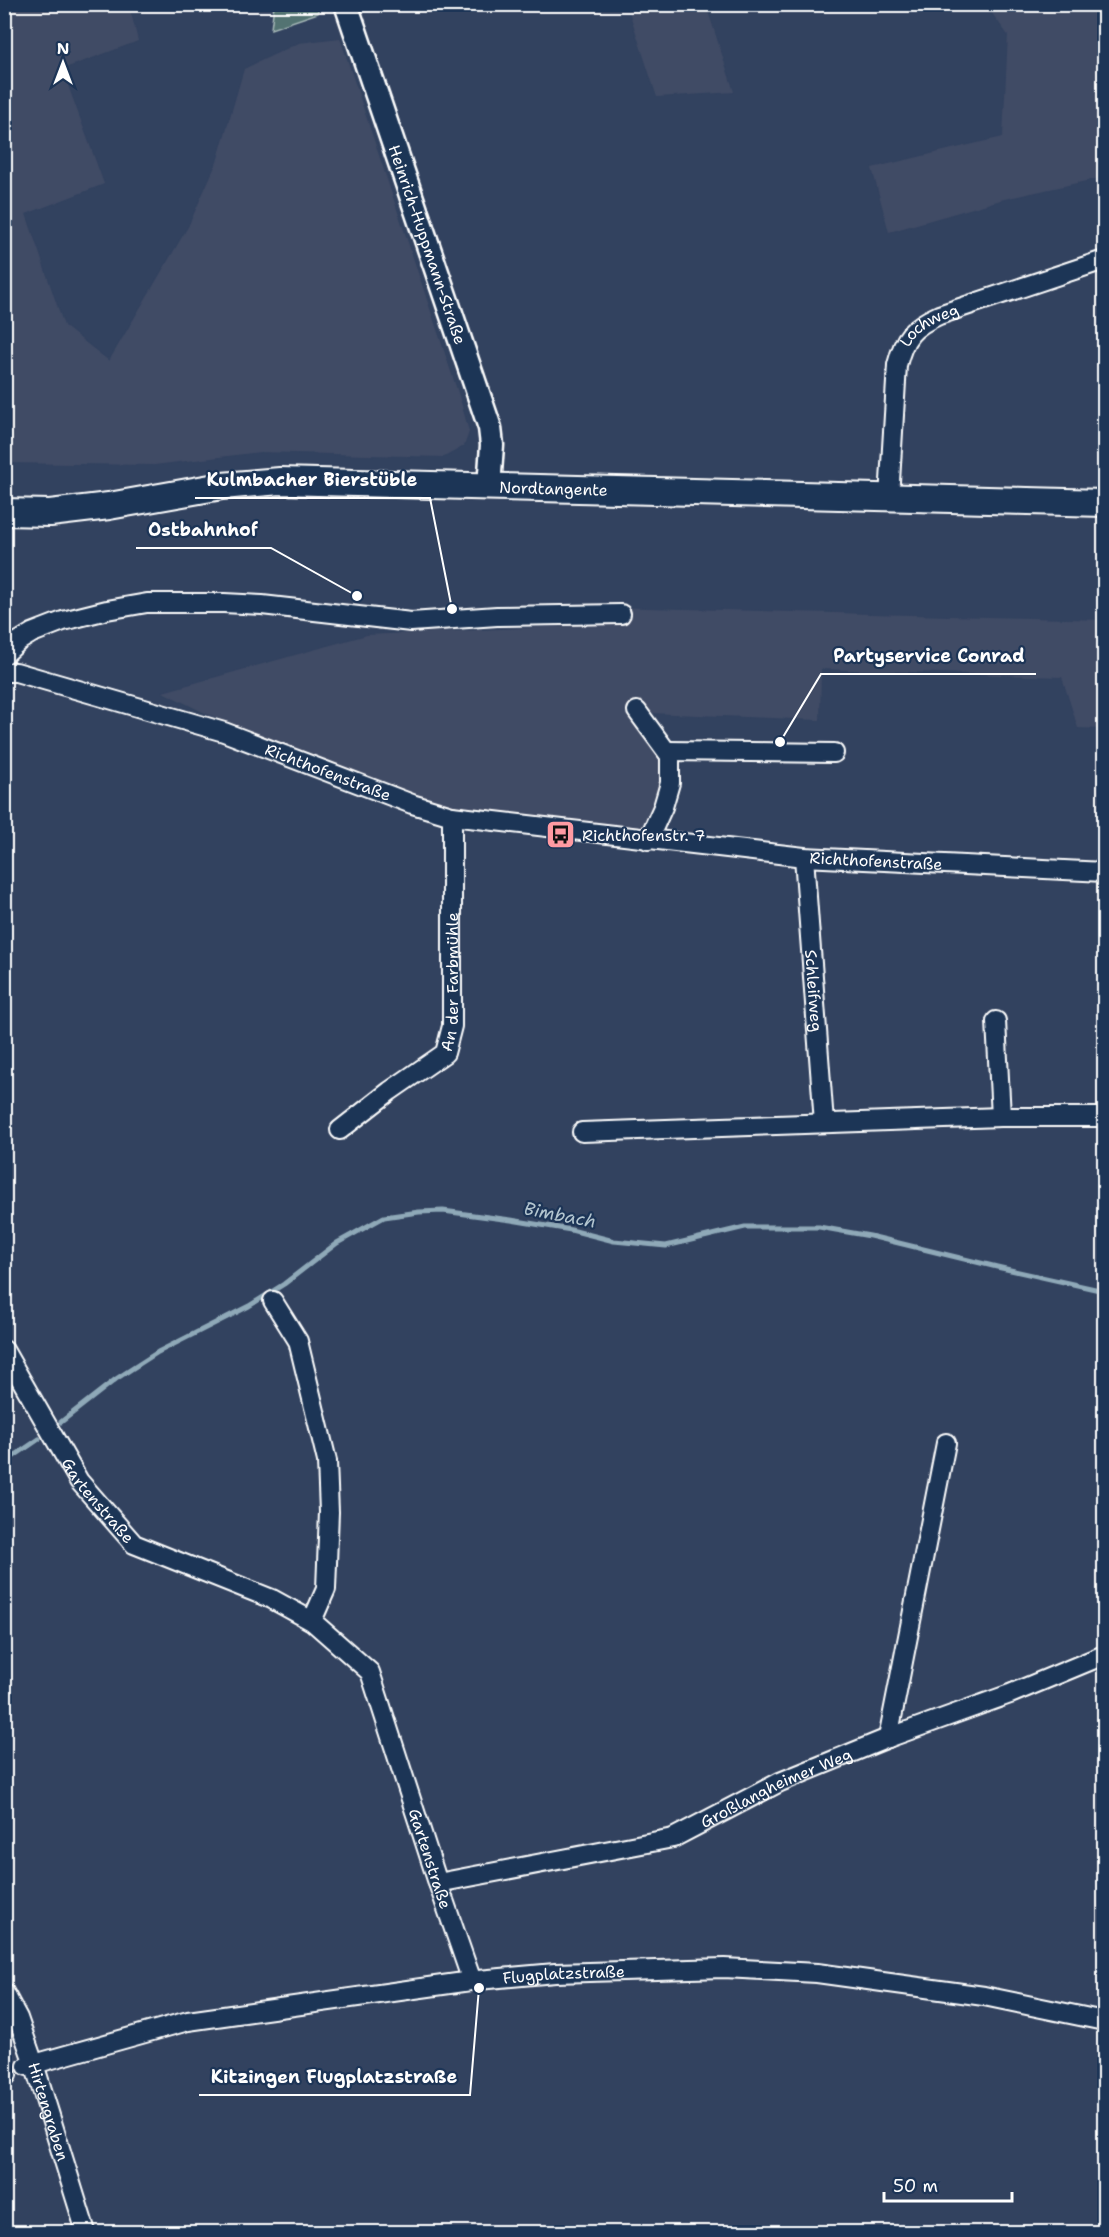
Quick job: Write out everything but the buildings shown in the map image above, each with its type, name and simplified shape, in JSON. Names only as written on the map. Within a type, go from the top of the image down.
[{"type":"main road","name":"Nordtangente","points":[[7,512],[50,513],[222,486],[280,481],[1104,503]]},
{"type":"street","name":"Heinrich-Huppmann-Straße","points":[[346,4],[490,428],[492,445],[489,487]]},
{"type":"street","name":"Lochweg","points":[[889,498],[897,365],[902,347],[911,332],[923,322],[939,315],[1104,260]]},
{"type":"street","points":[[4,655],[32,633],[63,621],[147,603],[262,605],[411,622],[497,616],[621,614]]},
{"type":"street","name":"Richthofenstraße","points":[[10,672],[224,732],[412,804],[452,816],[804,857],[1104,872]]},
{"type":"street","points":[[637,711],[670,756],[670,783],[663,807],[648,840]]},
{"type":"street","points":[[667,751],[834,753]]},
{"type":"street","name":"An der Farbmühle","points":[[340,1130],[390,1090],[445,1053],[452,1026],[452,816]]},
{"type":"street","name":"Schleifweg","points":[[804,857],[824,1123]]},
{"type":"street","points":[[996,1021],[1001,1117]]},
{"type":"street","points":[[582,1132],[1001,1117],[1104,1117]]},
{"type":"street","points":[[273,1301],[298,1341],[327,1461],[329,1512],[326,1589],[312,1621]]},
{"type":"street","name":"Gartenstraße","points":[[4,1350],[79,1481],[134,1544],[272,1599],[312,1621],[370,1672],[472,1981]]},
{"type":"street","points":[[888,1738],[946,1443]]},
{"type":"street","name":"Großlangheimer Weg","points":[[438,1883],[673,1838],[780,1782],[888,1738],[1010,1694],[1104,1655]]},
{"type":"street","name":"Flugplatzstraße","points":[[31,2065],[188,2021],[472,1981],[555,1973],[703,1968],[817,1973],[984,1996],[1104,2021]]},
{"type":"street","name":"Hirtengraben","points":[[4,1992],[18,2018],[31,2065],[87,2232]]},
{"type":"shaded area","points":[[5,4],[129,5],[138,41],[62,69],[104,184],[26,214],[64,326],[109,361],[188,227],[217,162],[244,69],[299,43],[340,38],[460,399],[469,432],[464,446],[444,457],[260,452],[154,465],[5,463]]},
{"type":"shaded area","points":[[627,5],[706,5],[734,92],[657,97]]},
{"type":"shaded area","points":[[986,5],[1104,5],[1104,177],[1004,199],[889,232],[872,168],[1003,137],[1008,35]]},
{"type":"shaded area","points":[[568,606],[1104,620],[1104,729],[1078,728],[1062,677],[821,669],[820,720],[651,713],[645,724],[663,754],[653,829],[452,816],[205,713],[163,692],[367,635],[568,626]]},
{"type":"green space","points":[[274,5],[318,5],[318,13],[271,29]]},
{"type":"waterway","name":"Bimbach","points":[[61,1422],[116,1379],[158,1352],[249,1306],[284,1284],[337,1243],[384,1217],[419,1212],[443,1211],[511,1220],[571,1230],[614,1241],[666,1246],[745,1227],[819,1227],[870,1236],[1104,1291]]},
{"type":"waterway","name":"Bimbach","points":[[4,1463],[39,1439]]},
{"type":"place","name":"Ostbahnhof","points":[[357,596]]},
{"type":"place","name":"Kulmbacher Bierstüble","points":[[452,609]]},
{"type":"place","name":"Partyservice Conrad","points":[[780,742]]},
{"type":"place","name":"Richthofenstr. 7","points":[[561,835]]},
{"type":"place","name":"Kitzingen Flugplatzstraße","points":[[479,1988]]}]
